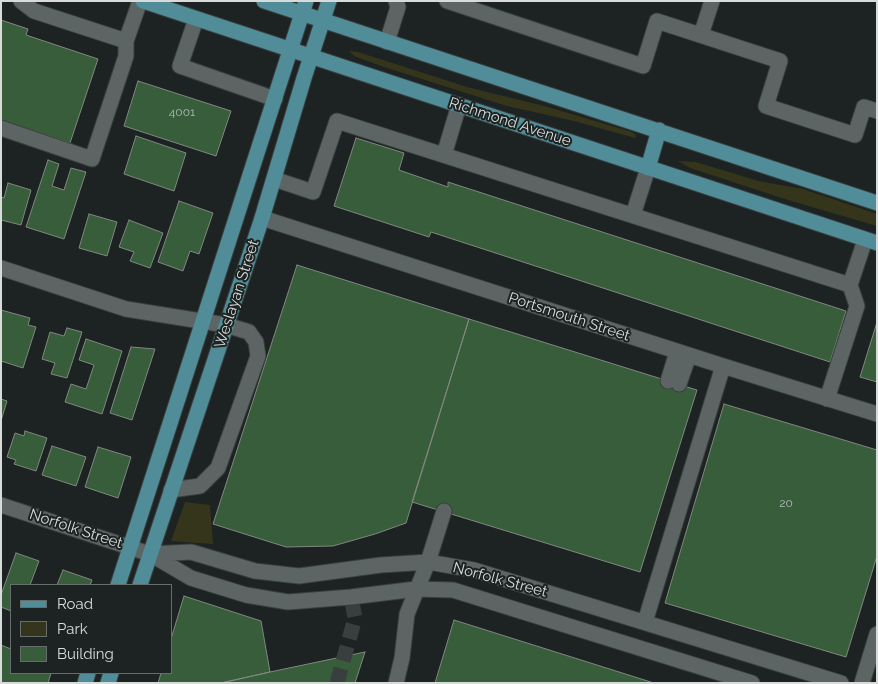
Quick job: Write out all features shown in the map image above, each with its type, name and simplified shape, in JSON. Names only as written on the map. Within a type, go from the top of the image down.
[{"type":"main road","name":"Richmond Avenue","points":[[142,1],[871,242]]},
{"type":"main road","points":[[264,1],[304,8],[323,20],[387,42],[877,203]]},
{"type":"main road","name":"Weslayan Street","points":[[140,584],[262,218],[329,1]]},
{"type":"main road","name":"Weslayan Street","points":[[118,584],[304,8]]},
{"type":"main road","points":[[648,168],[659,130]]},
{"type":"street","points":[[21,1],[34,11],[126,41]]},
{"type":"street","points":[[1,128],[92,159],[126,56],[126,41],[142,1]]},
{"type":"street","points":[[387,42],[398,7],[396,1]]},
{"type":"street","points":[[447,1],[643,66],[657,20],[780,61],[766,106],[855,136],[864,107],[877,111]]},
{"type":"street","points":[[701,35],[712,1]]},
{"type":"street","points":[[196,19],[180,66],[275,99]]},
{"type":"street","points":[[444,155],[460,105]]},
{"type":"street","points":[[274,180],[313,192],[337,121],[850,285]]},
{"type":"street","points":[[633,215],[648,168]]},
{"type":"street","name":"Portsmouth Street","points":[[262,218],[877,414]]},
{"type":"street","points":[[827,399],[857,306],[850,285],[871,242]]},
{"type":"street","points":[[1,268],[126,309],[203,320],[249,332],[256,342],[258,356],[218,468],[200,486],[171,490]]},
{"type":"street","points":[[673,382],[683,353]]},
{"type":"street","points":[[645,622],[723,366]]},
{"type":"street","name":"Norfolk Street","points":[[1,505],[150,554],[191,578],[246,595],[288,602],[416,589],[453,590],[752,683]]},
{"type":"street","points":[[396,683],[402,658],[407,614],[428,562],[444,512]]},
{"type":"street","name":"Norfolk Street","points":[[150,554],[191,552],[255,571],[299,576],[381,565],[428,562],[474,570],[841,683]]},
{"type":"street","points":[[862,683],[877,634]]},
{"type":"green space","points":[[349,51],[358,52],[467,87],[548,107],[632,132],[636,135],[635,138],[574,121],[507,106],[384,67],[354,56]]},
{"type":"green space","points":[[678,161],[696,162],[758,181],[803,189],[877,214],[877,226],[788,200],[690,168]]},
{"type":"green space","points":[[185,502],[210,505],[213,544],[171,541]]},
{"type":"building","points":[[1,20],[28,29],[26,35],[98,59],[70,143],[1,120]]},
{"type":"building","points":[[138,81],[231,111],[216,156],[124,126]]},
{"type":"building","points":[[136,136],[186,153],[174,191],[124,174]]},
{"type":"building","points":[[356,138],[404,153],[399,170],[448,187],[448,182],[846,311],[830,362],[431,232],[429,237],[334,206]]},
{"type":"building","points":[[48,160],[59,164],[52,186],[64,190],[71,168],[86,172],[64,239],[26,227]]},
{"type":"building","points":[[8,183],[31,190],[21,225],[1,220],[1,197],[4,198]]},
{"type":"building","points":[[179,201],[213,213],[199,254],[190,251],[183,271],[158,262]]},
{"type":"building","points":[[89,214],[117,222],[107,256],[79,248]]},
{"type":"building","points":[[129,220],[163,233],[150,268],[130,261],[134,252],[119,247]]},
{"type":"building","points":[[297,265],[469,319],[406,523],[333,546],[286,547],[213,524]]},
{"type":"building","points":[[1,310],[30,318],[28,325],[36,327],[23,368],[1,361]]},
{"type":"building","points":[[469,319],[697,390],[640,572],[412,502]]},
{"type":"building","points":[[877,322],[877,382],[860,377]]},
{"type":"building","points":[[67,328],[82,332],[67,378],[51,374],[55,363],[42,359],[50,332],[64,336]]},
{"type":"building","points":[[86,339],[122,351],[102,414],[65,402],[71,384],[86,389],[94,365],[79,360]]},
{"type":"building","points":[[131,347],[155,349],[132,420],[110,413]]},
{"type":"building","points":[[1,399],[7,401],[1,421]]},
{"type":"building","points":[[724,404],[877,450],[877,556],[846,657],[665,603]]},
{"type":"building","points":[[25,431],[47,438],[36,471],[14,464],[16,460],[7,457],[15,433],[24,436]]},
{"type":"building","points":[[52,446],[86,457],[76,486],[42,475]]},
{"type":"building","points":[[98,447],[131,457],[118,498],[85,487]]},
{"type":"building","points":[[16,553],[39,561],[30,584],[10,584],[10,611],[1,607],[1,595]]},
{"type":"building","points":[[63,570],[92,580],[90,584],[57,584]]},
{"type":"building","points":[[184,596],[261,621],[270,672],[221,683],[158,683],[161,674],[172,674],[172,636]]},
{"type":"building","points":[[454,620],[654,683],[435,683]]},
{"type":"building","points":[[1,645],[10,649],[10,674],[51,674],[48,683],[1,683]]},
{"type":"building","points":[[365,652],[355,683],[221,683],[270,672]]},
{"type":"tunnel","points":[[337,683],[355,618],[351,597]]}]
